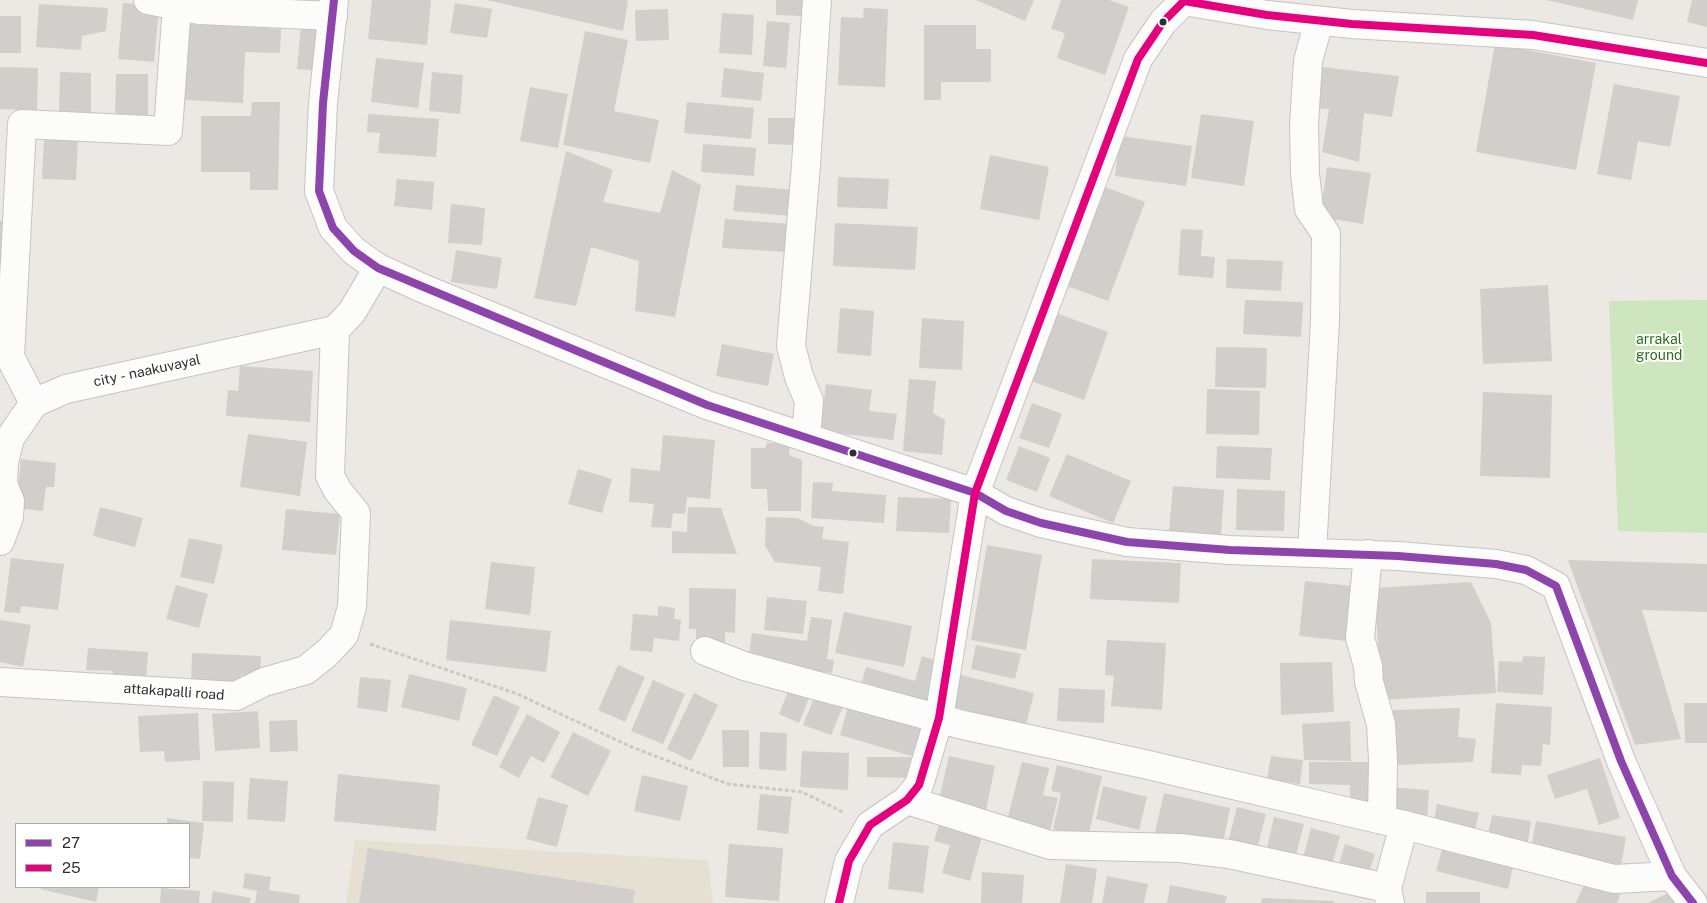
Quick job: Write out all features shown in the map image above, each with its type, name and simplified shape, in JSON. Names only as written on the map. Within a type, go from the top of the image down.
[{"type":"street","points":[[148,0],[199,10],[334,8],[323,103],[319,191],[334,228],[354,251],[378,268],[707,405],[975,493],[1006,511],[1041,523],[1127,542],[1230,550],[1368,554],[1496,564],[1526,570],[1556,586],[1620,761],[1672,876],[1693,903]]},
{"type":"street","points":[[806,437],[809,401],[799,377],[790,346],[806,164],[817,0]]},
{"type":"street","points":[[839,903],[849,861],[870,825],[907,800],[919,785],[939,718],[975,493],[1138,59],[1163,22],[1182,1],[1267,15],[1352,24],[1533,35],[1707,63]]},
{"type":"street","points":[[0,541],[9,517],[10,501],[3,484],[4,462],[10,438],[34,403],[5,348],[22,124],[168,131],[177,5]]},
{"type":"street","points":[[1312,552],[1325,321],[1326,234],[1309,209],[1305,174],[1304,124],[1308,61],[1318,20]]},
{"type":"street","points":[[335,330],[352,312],[378,268]]},
{"type":"street","name":"city - naakuvayal","points":[[34,403],[66,389],[335,330]]},
{"type":"street","name":"attakapalli road","points":[[0,682],[236,696],[264,682],[306,670],[327,653],[344,635],[352,607],[356,513],[338,491],[330,476],[335,330]]},
{"type":"street","points":[[907,800],[1050,845],[1154,847],[1230,854],[1389,896],[1393,822],[1383,760],[1381,724],[1369,682],[1368,666],[1360,638],[1368,554]]},
{"type":"street","points":[[704,651],[744,666],[939,718],[1393,822],[1614,879],[1672,876]]},
{"type":"path","points":[[344,635],[515,694],[634,748],[728,784],[802,792],[870,825]]},
{"type":"shaded area","points":[[355,840],[708,860],[713,903],[346,903]]},
{"type":"green space","name":"arrakal ground","points":[[1707,300],[1707,533],[1618,531],[1609,301]]},
{"type":"building","points":[[372,0],[431,0],[427,45],[368,39]]},
{"type":"building","points":[[487,0],[626,0],[628,1],[623,31]]},
{"type":"building","points":[[776,0],[803,0],[802,16],[776,15]]},
{"type":"building","points":[[976,0],[1034,0],[1025,21]]},
{"type":"building","points":[[1061,0],[1109,0],[1129,7],[1105,75],[1057,58],[1065,33],[1051,29]]},
{"type":"building","points":[[1546,0],[1638,0],[1633,20]]},
{"type":"building","points":[[1692,0],[1707,0],[1707,27],[1687,22]]},
{"type":"building","points":[[123,3],[159,6],[154,62],[118,59]]},
{"type":"building","points":[[455,3],[492,9],[487,38],[450,33]]},
{"type":"building","points":[[39,4],[108,8],[106,31],[82,36],[81,50],[36,47]]},
{"type":"building","points":[[864,8],[888,9],[885,87],[838,85],[841,17],[863,18]]},
{"type":"building","points":[[668,9],[669,40],[636,41],[635,10]]},
{"type":"building","points":[[722,13],[754,15],[752,55],[719,53]]},
{"type":"building","points":[[0,16],[21,16],[21,53],[0,53]]},
{"type":"building","points":[[767,21],[790,23],[786,68],[763,66]]},
{"type":"building","points":[[189,24],[281,29],[280,53],[245,52],[243,103],[185,100]]},
{"type":"building","points":[[924,25],[976,25],[976,49],[991,49],[991,82],[941,82],[941,100],[924,100]]},
{"type":"building","points":[[301,26],[324,28],[321,71],[297,69]]},
{"type":"building","points":[[585,31],[628,40],[614,111],[659,120],[650,163],[563,145]]},
{"type":"building","points":[[1495,44],[1596,63],[1576,170],[1476,152]]},
{"type":"building","points":[[376,58],[424,63],[418,108],[371,102]]},
{"type":"building","points":[[0,67],[38,68],[37,110],[0,109]]},
{"type":"building","points":[[1322,67],[1399,76],[1392,117],[1364,113],[1359,162],[1322,152],[1329,109],[1313,108]]},
{"type":"building","points":[[724,68],[764,73],[761,101],[721,97]]},
{"type":"building","points":[[60,72],[91,73],[91,116],[59,116]]},
{"type":"building","points":[[432,72],[463,75],[460,114],[429,111]]},
{"type":"building","points":[[116,74],[148,74],[148,121],[115,121]]},
{"type":"building","points":[[1614,84],[1680,96],[1670,147],[1638,141],[1631,180],[1597,174]]},
{"type":"building","points":[[530,87],[568,94],[558,148],[520,141]]},
{"type":"building","points":[[252,102],[280,102],[278,190],[250,190],[250,172],[201,172],[201,116],[251,116]]},
{"type":"building","points":[[687,102],[754,108],[751,139],[684,133]]},
{"type":"building","points":[[368,114],[439,119],[436,157],[378,153],[380,133],[367,132]]},
{"type":"building","points":[[1201,114],[1254,121],[1244,186],[1191,178]]},
{"type":"building","points":[[768,118],[795,118],[794,145],[768,144]]},
{"type":"building","points":[[1120,136],[1192,146],[1186,186],[1115,176]]},
{"type":"building","points":[[44,137],[78,138],[76,180],[42,179]]},
{"type":"building","points":[[703,144],[756,148],[754,176],[701,172]]},
{"type":"building","points":[[566,151],[613,170],[603,202],[660,213],[672,170],[701,185],[675,317],[635,311],[639,261],[591,247],[576,306],[534,298]]},
{"type":"building","points":[[990,155],[1049,167],[1039,220],[980,209]]},
{"type":"building","points":[[1327,167],[1371,173],[1363,224],[1320,217]]},
{"type":"building","points":[[838,177],[889,179],[887,209],[837,207]]},
{"type":"building","points":[[397,179],[434,182],[432,210],[394,206]]},
{"type":"building","points":[[736,185],[794,190],[792,216],[733,211]]},
{"type":"building","points":[[1102,186],[1145,202],[1108,301],[1064,285]]},
{"type":"building","points":[[451,204],[485,208],[482,245],[448,243]]},
{"type":"building","points":[[725,219],[790,224],[788,252],[722,248]]},
{"type":"building","points":[[0,221],[5,221],[3,261],[0,260]]},
{"type":"building","points":[[835,223],[918,227],[915,270],[833,266]]},
{"type":"building","points":[[1181,229],[1203,230],[1201,256],[1215,257],[1213,278],[1178,275]]},
{"type":"building","points":[[456,250],[502,258],[497,289],[451,282]]},
{"type":"building","points":[[1227,259],[1283,261],[1281,291],[1226,288]]},
{"type":"building","points":[[1548,285],[1552,361],[1483,364],[1480,289]]},
{"type":"building","points":[[1245,300],[1303,302],[1301,337],[1243,334]]},
{"type":"building","points":[[840,308],[874,311],[871,356],[837,353]]},
{"type":"building","points":[[1056,313],[1108,332],[1084,400],[1031,381]]},
{"type":"building","points":[[922,318],[964,321],[962,370],[919,368]]},
{"type":"building","points":[[722,344],[774,354],[768,386],[716,376]]},
{"type":"building","points":[[1216,347],[1267,348],[1266,388],[1215,387]]},
{"type":"building","points":[[240,366],[313,371],[310,422],[226,416],[228,390],[238,391]]},
{"type":"building","points":[[909,379],[936,381],[933,413],[945,420],[942,455],[903,451]]},
{"type":"building","points":[[826,384],[872,390],[869,411],[897,414],[893,440],[820,431]]},
{"type":"building","points":[[1207,389],[1260,391],[1259,435],[1206,434]]},
{"type":"building","points":[[1483,392],[1552,395],[1550,478],[1480,476]]},
{"type":"building","points":[[1032,403],[1062,414],[1049,448],[1019,438]]},
{"type":"building","points":[[248,434],[307,442],[300,496],[240,487]]},
{"type":"building","points":[[663,435],[715,440],[710,499],[687,497],[685,514],[673,513],[671,528],[651,527],[654,504],[629,502],[631,468],[660,471]]},
{"type":"building","points":[[767,443],[790,444],[789,455],[802,460],[801,511],[768,511],[767,489],[751,489],[751,448],[765,448]]},
{"type":"building","points":[[1019,446],[1050,458],[1037,492],[1006,480]]},
{"type":"building","points":[[1217,446],[1272,448],[1270,480],[1216,478]]},
{"type":"building","points":[[1067,454],[1131,481],[1113,523],[1049,496]]},
{"type":"building","points":[[21,459],[56,463],[54,487],[46,487],[43,511],[16,508]]},
{"type":"building","points":[[578,469],[612,479],[602,513],[568,504]]},
{"type":"building","points":[[813,482],[833,483],[832,491],[886,495],[884,523],[811,518]]},
{"type":"building","points":[[1173,486],[1224,490],[1221,536],[1169,531]]},
{"type":"building","points":[[1237,489],[1285,491],[1284,531],[1236,530]]},
{"type":"building","points":[[898,497],[951,499],[949,533],[896,531]]},
{"type":"building","points":[[100,507],[143,518],[135,547],[93,536]]},
{"type":"building","points":[[688,507],[721,508],[737,554],[672,553],[672,531],[687,532]]},
{"type":"building","points":[[286,509],[340,514],[336,555],[282,550]]},
{"type":"building","points":[[766,517],[797,518],[814,526],[824,527],[822,539],[849,542],[843,594],[818,591],[821,567],[775,562],[765,546]]},
{"type":"building","points":[[189,538],[223,545],[214,584],[180,577]]},
{"type":"building","points":[[987,545],[1042,555],[1026,650],[971,640]]},
{"type":"building","points":[[11,558],[64,564],[58,610],[21,606],[20,613],[4,612]]},
{"type":"building","points":[[1092,559],[1181,563],[1179,603],[1090,599]]},
{"type":"building","points":[[1568,560],[1707,564],[1707,612],[1642,610],[1681,739],[1635,745]]},
{"type":"building","points":[[491,562],[535,567],[530,615],[485,609]]},
{"type":"building","points":[[1305,581],[1352,586],[1347,641],[1299,636]]},
{"type":"building","points":[[1471,582],[1491,623],[1496,693],[1382,700],[1374,588]]},
{"type":"building","points":[[176,585],[208,594],[199,628],[166,619]]},
{"type":"building","points":[[689,588],[736,589],[735,633],[725,632],[725,643],[696,642],[696,629],[689,629]]},
{"type":"building","points":[[767,597],[807,601],[803,634],[764,630]]},
{"type":"building","points":[[658,606],[675,608],[674,619],[681,620],[679,641],[654,638],[652,652],[630,650],[633,614],[658,616]]},
{"type":"building","points":[[844,612],[912,626],[904,667],[835,653]]},
{"type":"building","points":[[811,617],[832,620],[827,659],[834,660],[832,673],[748,662],[752,633],[807,641]]},
{"type":"building","points":[[0,620],[31,625],[23,667],[0,662]]},
{"type":"building","points":[[450,620],[551,631],[546,672],[446,660]]},
{"type":"building","points":[[1107,640],[1166,643],[1162,710],[1111,706],[1114,676],[1105,675]]},
{"type":"building","points":[[976,645],[1021,654],[1015,679],[971,669]]},
{"type":"building","points":[[88,648],[148,652],[146,681],[113,679],[113,671],[86,670]]},
{"type":"building","points":[[192,653],[261,656],[260,676],[241,675],[241,691],[191,681]]},
{"type":"building","points":[[922,656],[940,662],[928,701],[862,682],[866,667],[915,681]]},
{"type":"building","points":[[1523,656],[1545,657],[1543,695],[1497,692],[1499,661],[1522,662]]},
{"type":"building","points":[[1332,662],[1334,712],[1281,715],[1280,663]]},
{"type":"building","points":[[618,665],[645,677],[625,722],[598,710]]},
{"type":"building","points":[[409,674],[467,688],[459,721],[401,707]]},
{"type":"building","points":[[957,674],[1034,693],[1026,725],[949,706]]},
{"type":"building","points":[[360,677],[391,680],[387,712],[357,708]]},
{"type":"building","points":[[653,680],[685,694],[663,744],[631,731]]},
{"type":"building","points":[[791,684],[811,693],[799,723],[779,714]]},
{"type":"building","points":[[1059,688],[1105,690],[1104,723],[1057,721]]},
{"type":"building","points":[[694,693],[718,705],[691,761],[667,749]]},
{"type":"building","points":[[816,693],[844,704],[831,735],[803,725]]},
{"type":"building","points":[[494,695],[520,707],[497,756],[471,745]]},
{"type":"building","points":[[850,700],[929,722],[918,758],[840,735]]},
{"type":"building","points":[[1496,703],[1552,707],[1550,745],[1543,744],[1541,766],[1522,765],[1521,775],[1491,773]]},
{"type":"building","points":[[1684,703],[1707,703],[1707,743],[1685,743]]},
{"type":"building","points":[[1460,708],[1458,737],[1476,739],[1473,762],[1395,765],[1393,710]]},
{"type":"building","points":[[258,711],[260,748],[215,751],[212,714]]},
{"type":"building","points":[[198,713],[200,760],[165,762],[164,751],[140,752],[138,716]]},
{"type":"building","points":[[527,714],[560,732],[544,763],[531,756],[519,778],[499,767]]},
{"type":"building","points":[[297,720],[298,751],[270,752],[269,721]]},
{"type":"building","points":[[1350,721],[1351,761],[1304,760],[1302,724]]},
{"type":"building","points":[[722,730],[749,730],[749,767],[723,767]]},
{"type":"building","points":[[573,732],[611,751],[588,796],[550,777]]},
{"type":"building","points":[[760,732],[787,733],[786,771],[759,769]]},
{"type":"building","points":[[802,751],[849,753],[848,790],[800,787]]},
{"type":"building","points":[[949,756],[995,766],[985,815],[938,804]]},
{"type":"building","points":[[1271,756],[1303,760],[1300,784],[1267,779]]},
{"type":"building","points":[[867,757],[911,757],[911,778],[867,777]]},
{"type":"building","points":[[1600,758],[1620,818],[1599,825],[1587,789],[1555,799],[1547,775]]},
{"type":"building","points":[[1022,762],[1049,768],[1043,795],[1058,798],[1048,839],[1005,828]]},
{"type":"building","points":[[1309,762],[1378,762],[1378,803],[1350,802],[1350,785],[1309,784]]},
{"type":"building","points":[[1057,765],[1102,776],[1088,837],[1053,829],[1061,793],[1051,791]]},
{"type":"building","points":[[338,774],[440,785],[436,831],[334,821]]},
{"type":"building","points":[[642,775],[688,786],[680,821],[634,811]]},
{"type":"building","points":[[250,778],[288,781],[285,822],[247,819]]},
{"type":"building","points":[[203,781],[234,782],[233,822],[202,821]]},
{"type":"building","points":[[1103,786],[1147,797],[1139,830],[1096,819]]},
{"type":"building","points":[[1387,787],[1429,790],[1427,821],[1412,821],[1412,811],[1385,809]]},
{"type":"building","points":[[1164,793],[1230,808],[1222,848],[1155,833]]},
{"type":"building","points":[[760,794],[792,797],[788,834],[757,830]]},
{"type":"building","points":[[538,797],[568,805],[557,847],[526,839]]},
{"type":"building","points":[[1437,804],[1479,813],[1474,834],[1433,826]]},
{"type":"building","points":[[1237,807],[1266,814],[1257,849],[1228,842]]},
{"type":"building","points":[[1492,815],[1531,821],[1527,848],[1487,841]]},
{"type":"building","points":[[1274,817],[1304,824],[1295,859],[1266,852]]},
{"type":"building","points":[[167,818],[204,823],[200,859],[190,858],[190,823],[167,823]]},
{"type":"building","points":[[940,821],[983,833],[970,881],[942,873],[950,845],[934,841]]},
{"type":"building","points":[[1536,821],[1626,837],[1621,865],[1531,849]]},
{"type":"building","points":[[1311,828],[1340,836],[1332,865],[1303,858]]},
{"type":"building","points":[[893,842],[929,846],[923,893],[888,889]]},
{"type":"building","points":[[729,844],[783,848],[779,901],[725,897]]},
{"type":"building","points":[[1345,844],[1375,854],[1368,876],[1338,867]]},
{"type":"building","points":[[1443,846],[1514,863],[1508,889],[1436,871]]},
{"type":"building","points":[[368,848],[635,890],[633,903],[359,903]]},
{"type":"building","points":[[1066,864],[1097,869],[1092,903],[1060,903]]},
{"type":"building","points":[[982,872],[1024,875],[1022,903],[981,903]]},
{"type":"building","points":[[245,873],[271,877],[269,890],[300,895],[299,903],[255,903],[257,891],[243,888]]},
{"type":"building","points":[[1107,876],[1148,884],[1144,903],[1102,903]]},
{"type":"building","points":[[1587,878],[1621,893],[1617,903],[1576,903]]},
{"type":"building","points":[[1170,885],[1227,896],[1225,903],[1167,903]]},
{"type":"building","points":[[40,888],[99,888],[96,902]]},
{"type":"building","points":[[161,888],[200,891],[199,903],[160,903]]},
{"type":"building","points":[[213,891],[251,898],[250,903],[211,903]]},
{"type":"building","points":[[1672,891],[1678,903],[1648,903]]},
{"type":"building","points":[[1426,892],[1480,892],[1480,903],[1426,903]]},
{"type":"building","points":[[1262,898],[1334,901],[1334,903],[1261,903]]},
{"type":"transit line","name":"27","points":[[334,0],[323,103],[319,191],[333,228],[354,251],[378,268],[707,405],[975,493],[1006,511],[1041,523],[1127,542],[1230,550],[1398,556],[1496,564],[1526,570],[1556,586],[1621,761],[1672,876],[1693,903]]},
{"type":"transit line","name":"25","points":[[839,903],[849,861],[870,825],[907,800],[919,785],[939,718],[975,493],[1138,59],[1163,22],[1184,1],[1267,15],[1352,24],[1533,35],[1707,63]]}]
